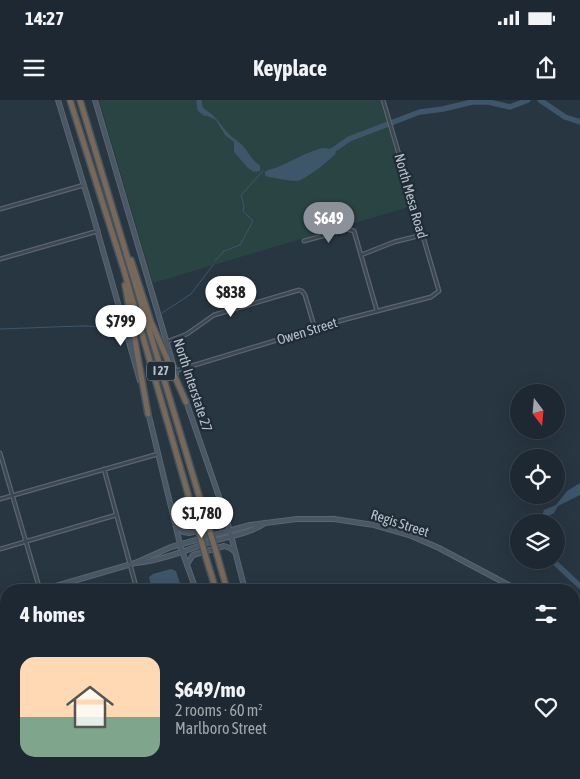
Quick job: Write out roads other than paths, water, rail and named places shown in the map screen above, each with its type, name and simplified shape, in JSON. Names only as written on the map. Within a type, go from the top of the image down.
[{"type":"highway","name":"I 27","points":[[70,100],[123,267],[214,584]]},
{"type":"highway","name":"I 27","points":[[80,100],[225,584]]},
{"type":"highway","points":[[118,224],[151,322],[186,402]]},
{"type":"highway","points":[[123,267],[148,414]]},
{"type":"main road","points":[[58,100],[98,231],[148,414],[180,544],[194,584]]},
{"type":"main road","name":"North Interstate 27","points":[[95,100],[166,342],[232,536],[244,584]]},
{"type":"main road","points":[[174,521],[181,531],[187,534],[218,525],[223,521],[225,515]]},
{"type":"main road","name":"Regis Street","points":[[132,563],[150,554],[180,544],[250,525],[289,520],[346,520],[383,527],[431,544],[507,584]]},
{"type":"main road","name":"Regis Street","points":[[132,563],[147,561],[182,551],[265,524]]},
{"type":"main road","points":[[186,564],[193,556],[224,546],[230,548],[236,554]]},
{"type":"main road","points":[[61,584],[132,563]]},
{"type":"street","name":"North Mesa Road","points":[[383,100],[440,291]]},
{"type":"street","points":[[0,209],[84,185]]},
{"type":"street","points":[[304,241],[347,229],[355,233],[377,311]]},
{"type":"street","points":[[0,259],[98,231]]},
{"type":"street","points":[[361,255],[394,242],[422,235]]},
{"type":"street","points":[[166,342],[187,334],[214,314],[296,290],[302,291],[305,296],[315,329]]},
{"type":"street","name":"Owen Street","points":[[175,371],[377,311],[431,297],[440,291]]},
{"type":"street","points":[[0,453],[39,584]]},
{"type":"street","points":[[0,500],[158,454]]},
{"type":"street","points":[[104,469],[137,584]]},
{"type":"street","points":[[0,549],[116,514]]},
{"type":"water","points":[[199,108],[213,115],[260,165],[260,171],[254,172],[248,168],[234,152],[234,142],[225,135],[216,120],[201,113]]},
{"type":"water","points":[[322,148],[333,149],[336,153],[300,180],[286,180],[265,175],[265,172],[269,170]]},
{"type":"water","points":[[580,483],[580,495],[565,502],[565,494]]},
{"type":"water","points":[[562,504],[552,514],[542,514],[544,510]]},
{"type":"water","points":[[171,569],[176,571],[180,584],[151,584],[149,577]]},
{"type":"waterway","points":[[199,100],[200,109],[205,113]]},
{"type":"waterway","points":[[420,112],[472,102],[489,102],[510,107],[528,100]]},
{"type":"waterway","points":[[540,100],[565,117],[580,122]]},
{"type":"waterway","points":[[329,153],[349,139],[417,113]]},
{"type":"waterway","points":[[215,261],[224,251],[240,245],[253,221],[243,211],[244,206],[241,195],[263,171]]},
{"type":"waterway","points":[[162,313],[191,294],[213,265]]},
{"type":"waterway","points":[[0,329],[80,326],[123,327]]},
{"type":"waterway","points":[[562,569],[578,584]]}]
